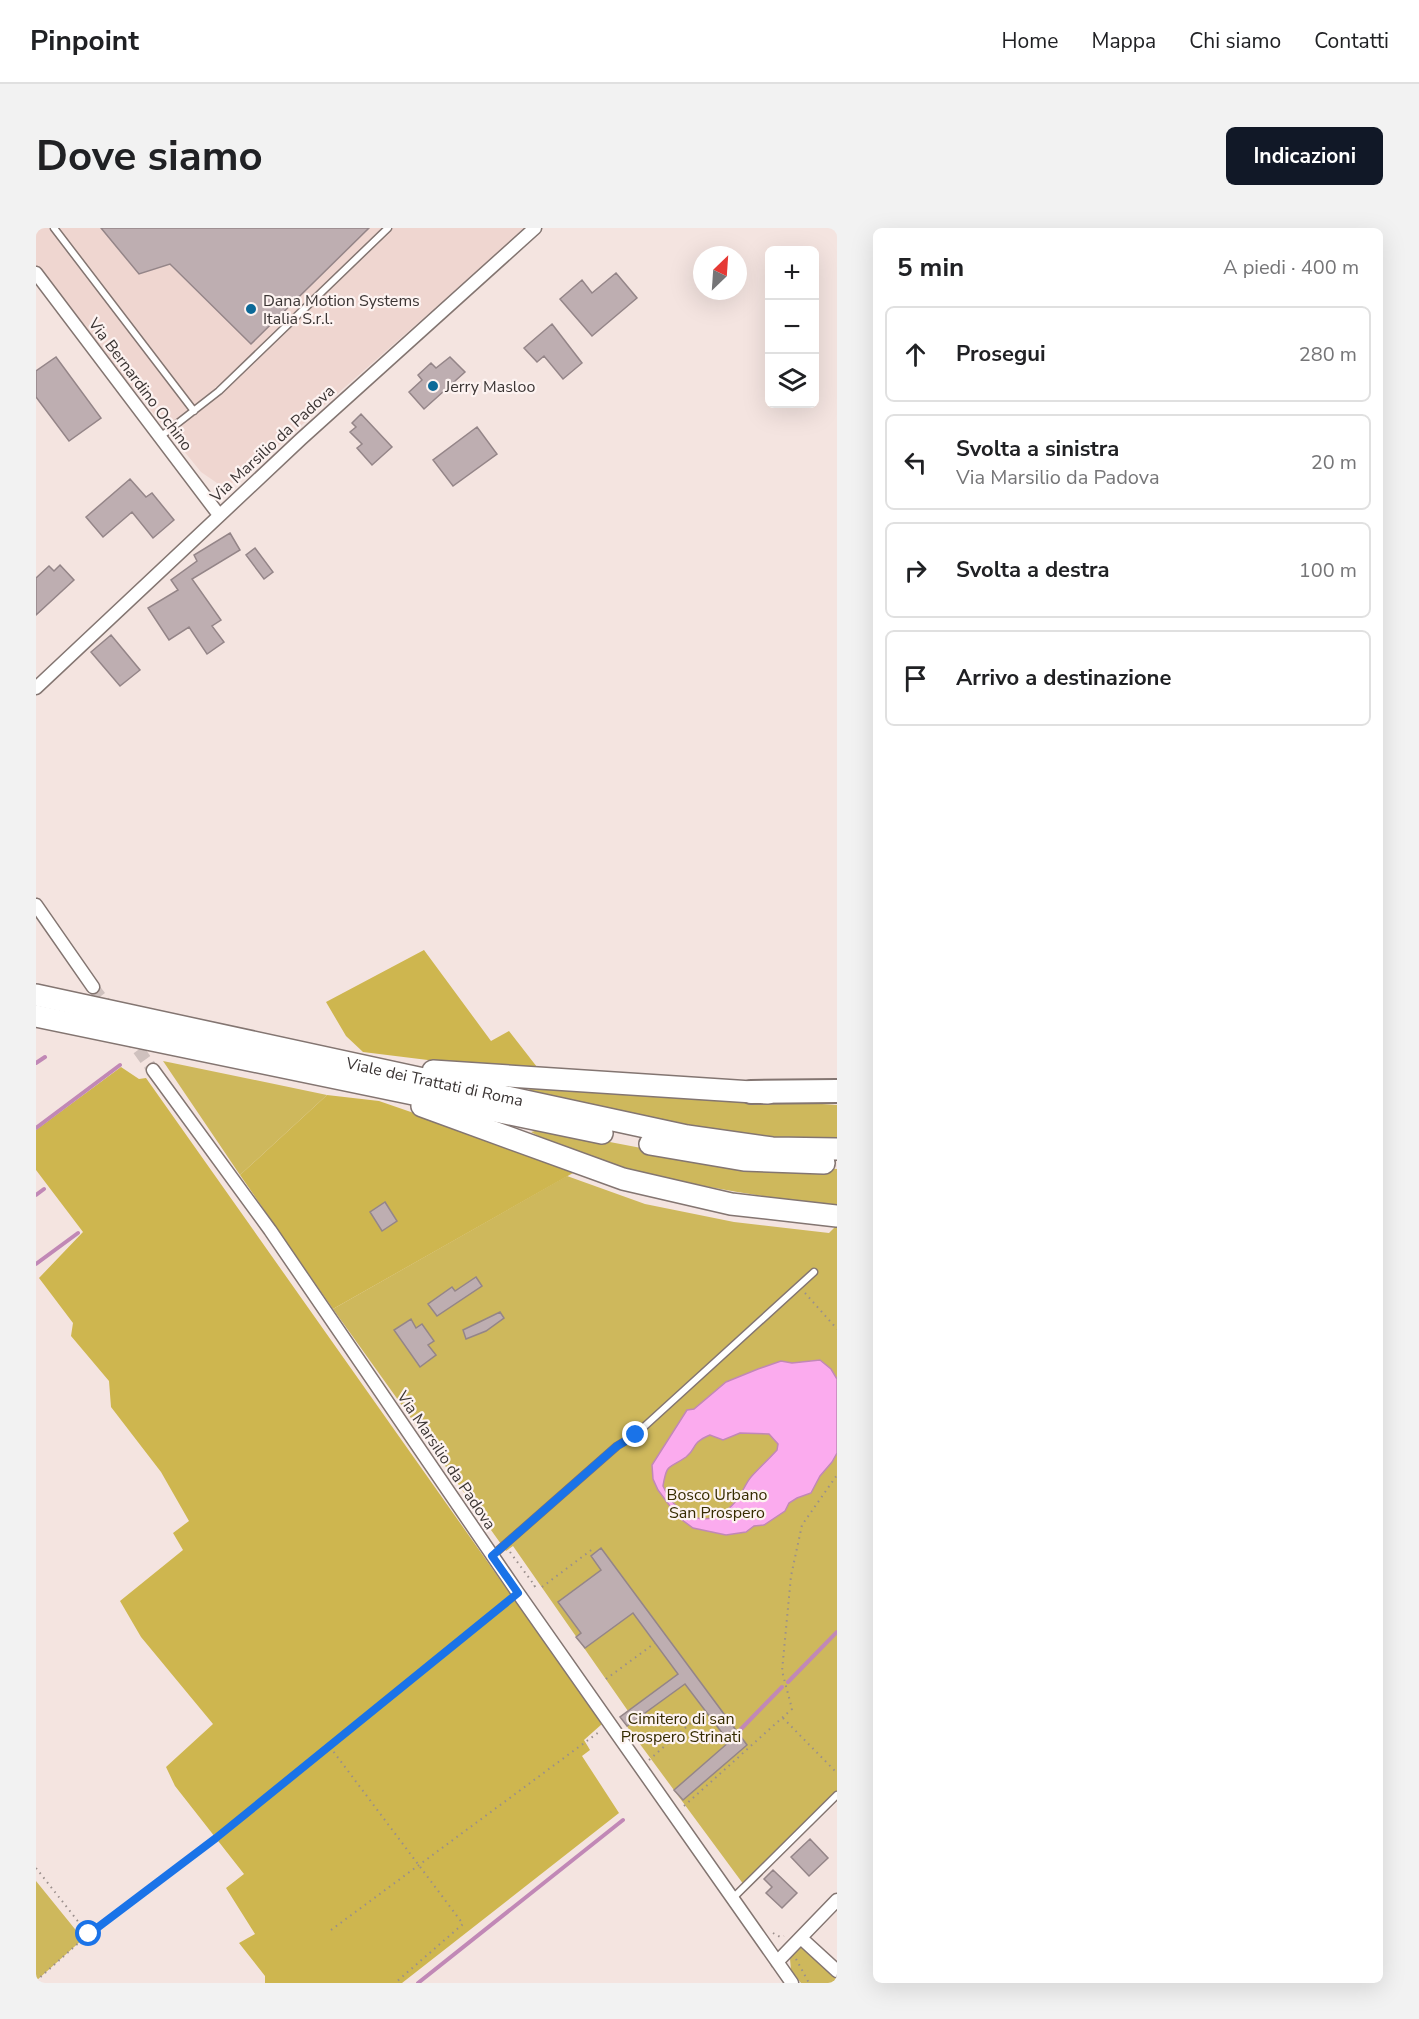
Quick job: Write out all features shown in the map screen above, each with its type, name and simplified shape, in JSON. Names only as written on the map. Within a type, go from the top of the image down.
[{"type":"highway","name":"Viale dei Trattati di Roma","points":[[36,995],[349,1072],[395,1090],[708,1155],[796,1164],[837,1163]]},
{"type":"highway","name":"Viale dei Trattati di Roma","points":[[36,1016],[349,1072],[398,1075],[714,1141],[772,1148],[837,1149]]},
{"type":"highway","points":[[349,1072],[450,1073],[837,1098]]},
{"type":"highway","points":[[349,1072],[422,1106],[623,1179],[731,1204],[837,1216]]},
{"type":"highway","points":[[751,1092],[837,1090]]},
{"type":"street","name":"Via Marsilio da Padova","points":[[36,688],[219,515],[535,228]]},
{"type":"street","name":"Via Bernardino Ochino","points":[[36,273],[219,515]]},
{"type":"street","points":[[36,905],[93,987]]},
{"type":"street","name":"Via Marsilio da Padova","points":[[153,1071],[270,1230],[492,1556],[792,1983]]},
{"type":"street","points":[[777,1962],[837,1900]]},
{"type":"street","points":[[797,1941],[837,1971]]},
{"type":"lane","points":[[54,228],[194,411]]},
{"type":"lane","points":[[160,437],[219,391],[388,228]]},
{"type":"lane","points":[[492,1556],[617,1446],[636,1435],[814,1272]]},
{"type":"lane","points":[[733,1898],[837,1795]]},
{"type":"path","points":[[798,1286],[837,1329]]},
{"type":"path","points":[[684,1806],[792,1709],[782,1671],[791,1576],[796,1548],[802,1525],[837,1474]]},
{"type":"path","points":[[36,1981],[89,1934],[330,1747],[518,1593],[535,1586],[505,1544]]},
{"type":"path","points":[[542,1587],[594,1548]]},
{"type":"path","points":[[606,1679],[655,1643]]},
{"type":"path","points":[[783,1718],[837,1773]]},
{"type":"path","points":[[649,1760],[693,1720]]},
{"type":"path","points":[[332,1930],[610,1723]]},
{"type":"path","points":[[330,1747],[464,1924],[395,1983]]},
{"type":"path","points":[[36,1868],[89,1934]]},
{"type":"path","points":[[797,1941],[796,1959],[809,1983]]},
{"type":"shaded area","points":[[36,228],[526,228],[238,481],[228,484],[217,483],[201,472],[36,269]]},
{"type":"shaded area","points":[[424,950],[491,1041],[509,1031],[537,1067],[444,1062],[363,1052],[346,1036],[326,1002]]},
{"type":"shaded area","points":[[121,1067],[139,1079],[146,1078],[602,1724],[584,1740],[590,1750],[582,1756],[619,1813],[402,1983],[265,1983],[265,1976],[239,1943],[255,1934],[226,1888],[244,1874],[175,1786],[166,1767],[213,1724],[141,1637],[120,1601],[183,1550],[173,1533],[189,1521],[161,1472],[111,1407],[109,1381],[71,1336],[73,1323],[39,1278],[83,1232],[36,1170],[36,1130]]},
{"type":"shaded area","points":[[327,1095],[379,1101],[573,1168],[573,1173],[333,1309],[240,1175]]},
{"type":"shaded area","points":[[820,1360],[831,1369],[837,1379],[837,1453],[832,1462],[820,1476],[811,1493],[789,1503],[785,1511],[764,1525],[754,1526],[746,1532],[726,1535],[693,1528],[678,1517],[658,1490],[653,1479],[652,1465],[687,1410],[694,1409],[726,1382],[781,1361],[792,1363]],"holes":[[[740,1433],[769,1434],[778,1444],[777,1450],[751,1477],[738,1498],[726,1511],[705,1519],[695,1518],[677,1507],[669,1497],[663,1486],[668,1469],[686,1457],[703,1438],[710,1435],[723,1440]]]},
{"type":"green space","points":[[163,1061],[327,1095],[240,1175]]},
{"type":"green space","points":[[533,1085],[837,1105],[837,1140],[745,1138],[534,1094],[529,1089]]},
{"type":"green space","points":[[542,1129],[709,1161],[837,1169],[837,1206],[721,1189],[621,1167],[575,1153],[531,1132]]},
{"type":"green space","points":[[567,1176],[645,1204],[734,1222],[829,1233],[837,1225],[837,1791],[744,1885],[620,1717],[628,1711],[513,1546],[506,1551],[333,1309]]},
{"type":"green space","points":[[36,1881],[83,1939],[36,1981]]},
{"type":"green space","points":[[801,1945],[837,1979],[837,1983],[801,1983],[791,1970],[790,1959]]},
{"type":"building","name":"Dana Motion Systems Italia S.r.l.","points":[[101,228],[369,228],[251,344],[170,264],[139,274]]},
{"type":"building","points":[[616,273],[637,298],[592,336],[560,299],[582,280],[592,293]]},
{"type":"building","points":[[552,324],[582,363],[563,379],[544,356],[537,362],[524,348]]},
{"type":"building","points":[[56,357],[101,418],[69,441],[36,397],[36,371]]},
{"type":"building","name":"Jerry Masloo","points":[[450,357],[465,372],[424,409],[409,392],[422,380],[418,375],[431,363],[436,368]]},
{"type":"building","points":[[361,414],[392,447],[372,465],[357,448],[362,444],[350,432],[356,427],[352,423]]},
{"type":"building","points":[[477,427],[497,454],[453,486],[433,460]]},
{"type":"building","points":[[130,479],[146,497],[152,493],[174,520],[153,538],[132,512],[103,537],[86,517]]},
{"type":"building","points":[[230,533],[240,550],[192,579],[221,620],[212,626],[224,642],[207,654],[189,627],[169,640],[148,608],[178,590],[171,580],[197,561],[194,555]]},
{"type":"building","points":[[255,548],[273,572],[264,579],[246,555]]},
{"type":"building","points":[[60,565],[74,580],[36,615],[36,578],[49,566],[54,571]]},
{"type":"building","points":[[111,635],[140,670],[120,686],[91,652]]},
{"type":"building","points":[[385,1202],[397,1221],[382,1231],[370,1212]]},
{"type":"building","points":[[476,1277],[482,1286],[437,1316],[428,1304],[452,1287],[455,1291]]},
{"type":"building","points":[[500,1312],[504,1318],[486,1331],[466,1339],[463,1330]]},
{"type":"building","points":[[411,1319],[416,1328],[422,1324],[434,1341],[428,1345],[436,1355],[420,1367],[394,1330]]},
{"type":"building","points":[[601,1548],[747,1745],[683,1800],[674,1790],[729,1742],[685,1684],[627,1726],[620,1717],[678,1674],[633,1613],[585,1648],[576,1637],[581,1633],[558,1602],[601,1570],[591,1556]]},
{"type":"building","points":[[810,1839],[828,1858],[809,1876],[791,1857]]},
{"type":"building","points":[[773,1870],[797,1893],[782,1908],[766,1893],[772,1887],[764,1879]]},
{"type":"waterway","points":[[36,1063],[45,1057]]},
{"type":"waterway","points":[[36,1128],[120,1065]]},
{"type":"waterway","points":[[36,1195],[44,1189]]},
{"type":"waterway","points":[[36,1264],[78,1233]]},
{"type":"waterway","points":[[788,1682],[837,1632]]},
{"type":"waterway","points":[[741,1729],[782,1687]]},
{"type":"waterway","points":[[418,1983],[623,1820]]},
{"type":"tunnel","points":[[93,987],[111,1011]]},
{"type":"tunnel","points":[[128,1035],[153,1070]]},
{"type":"place","name":"Dana Motion Systems Italia S.r.l.","points":[[251,309]]},
{"type":"place","name":"Jerry Masloo","points":[[433,386]]},
{"type":"route","points":[[89,1934],[216,1838],[330,1747],[390,1694],[518,1593],[492,1556],[617,1446],[636,1435]]},
{"type":"park label","name":"Bosco Urbano San Prospero","points":[[717,1503]]},
{"type":"park label","name":"Cimitero di san Prospero Strinati","points":[[681,1727]]}]
